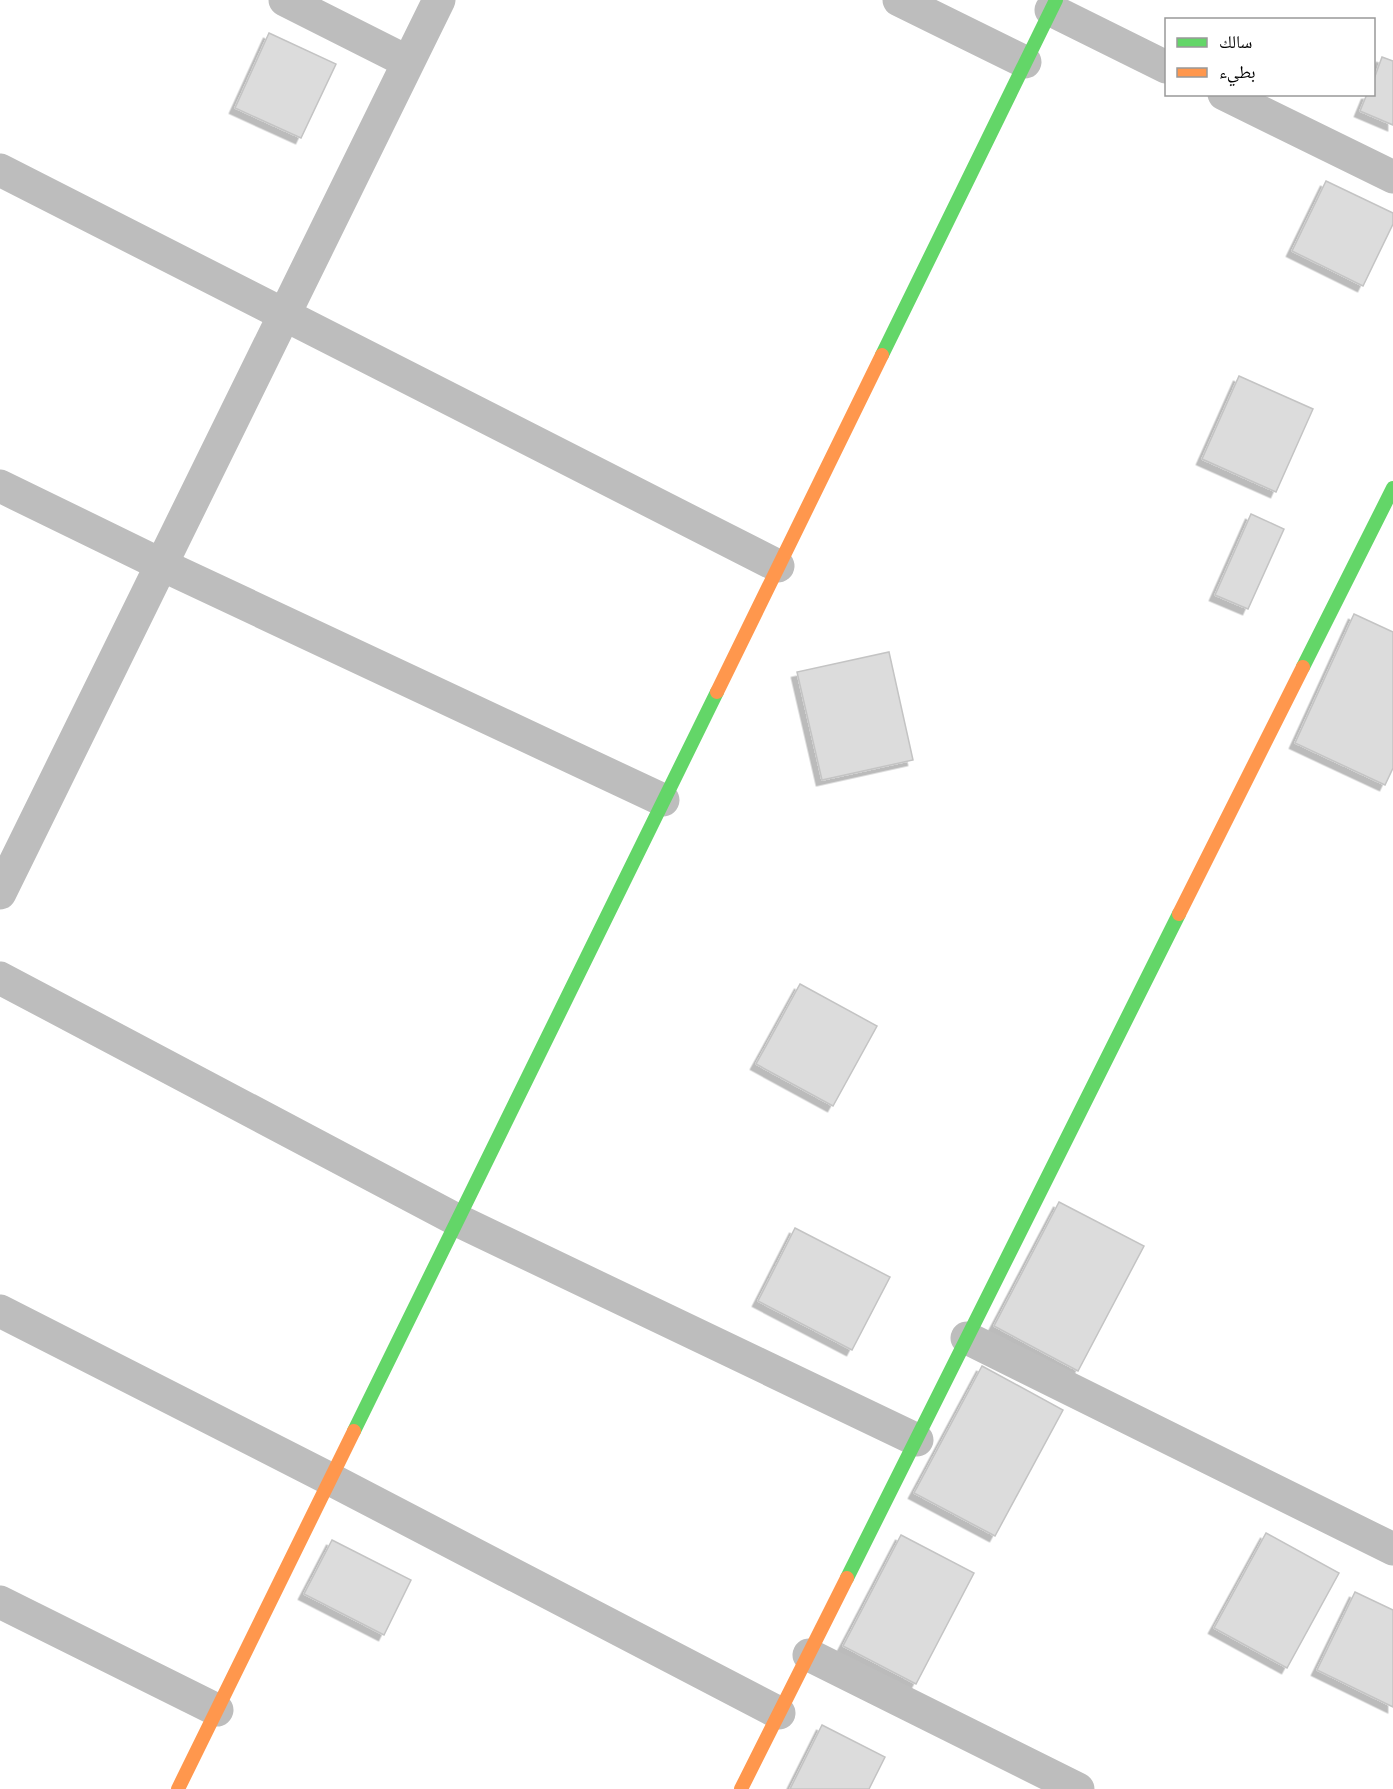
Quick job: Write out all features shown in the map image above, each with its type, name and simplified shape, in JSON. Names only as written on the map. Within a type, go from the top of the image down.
[{"type":"street","points":[[285,0],[408,62]]},
{"type":"street","points":[[0,893],[439,0]]},
{"type":"street","points":[[899,0],[1025,62]]},
{"type":"street","points":[[178,1789],[1053,5],[1165,66]]},
{"type":"street","points":[[1228,96],[1393,177]]},
{"type":"street","points":[[0,170],[778,566]]},
{"type":"street","points":[[0,486],[162,565],[663,800]]},
{"type":"street","points":[[741,1789],[1393,488]]},
{"type":"street","points":[[0,978],[457,1220],[916,1440]]},
{"type":"street","points":[[0,1311],[330,1479],[780,1713]]},
{"type":"street","points":[[967,1338],[1393,1549]]},
{"type":"street","points":[[0,1602],[217,1710]]},
{"type":"street","points":[[809,1654],[1077,1789]]},
{"type":"building","points":[[269,33],[336,64],[301,138],[235,108]]},
{"type":"building","points":[[1382,57],[1393,61],[1393,125],[1360,111],[1366,96],[1375,96],[1375,76]]},
{"type":"building","points":[[1326,181],[1393,213],[1393,224],[1363,286],[1292,251]]},
{"type":"building","points":[[1239,376],[1313,409],[1276,492],[1202,459]]},
{"type":"building","points":[[1251,514],[1284,529],[1248,609],[1215,595]]},
{"type":"building","points":[[1354,614],[1393,632],[1393,768],[1385,785],[1295,743]]},
{"type":"building","points":[[889,652],[913,760],[822,780],[797,672]]},
{"type":"building","points":[[800,984],[877,1026],[833,1106],[756,1064]]},
{"type":"building","points":[[1059,1202],[1144,1246],[1078,1371],[994,1326]]},
{"type":"building","points":[[795,1228],[890,1277],[852,1350],[758,1301]]},
{"type":"building","points":[[982,1366],[1063,1410],[995,1536],[914,1493]]},
{"type":"building","points":[[1266,1533],[1339,1573],[1287,1668],[1214,1628]]},
{"type":"building","points":[[901,1535],[974,1573],[916,1684],[843,1646]]},
{"type":"building","points":[[332,1540],[411,1580],[384,1635],[304,1594]]},
{"type":"building","points":[[1355,1592],[1393,1610],[1393,1707],[1317,1670]]},
{"type":"building","points":[[822,1725],[885,1757],[869,1789],[790,1789]]},
{"type":"traffic: fast","points":[[882,355],[1056,0]]},
{"type":"traffic: fast","points":[[1303,667],[1393,488]]},
{"type":"traffic: fast","points":[[354,1431],[717,692]]},
{"type":"traffic: fast","points":[[847,1578],[1179,914]]},
{"type":"traffic: slow","points":[[717,692],[882,355]]},
{"type":"traffic: slow","points":[[1179,914],[1303,667]]},
{"type":"traffic: slow","points":[[178,1789],[354,1431]]},
{"type":"traffic: slow","points":[[741,1789],[847,1578]]}]
